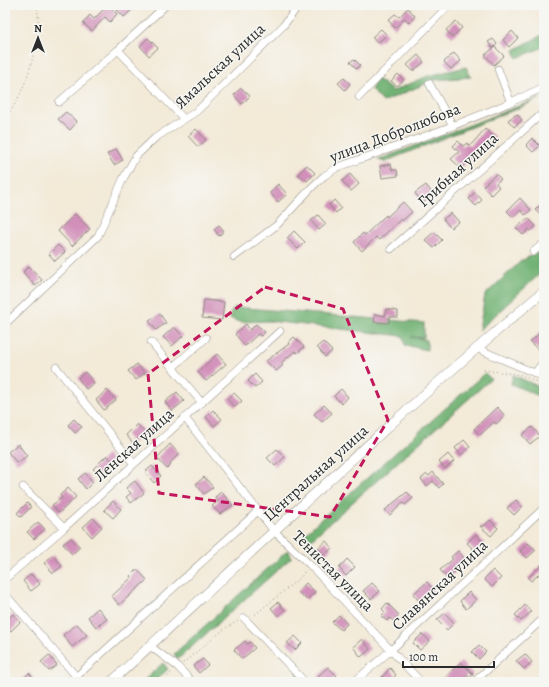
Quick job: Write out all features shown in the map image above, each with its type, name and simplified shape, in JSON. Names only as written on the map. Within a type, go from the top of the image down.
[{"type":"main road","name":"Центральная улица","points":[[111,682],[476,348],[544,291]]},
{"type":"street","points":[[59,102],[166,5]]},
{"type":"street","name":"Ямальская улица","points":[[5,324],[98,236],[123,179],[136,156],[154,138],[196,111],[283,26],[298,5]]},
{"type":"street","points":[[359,97],[449,5]]},
{"type":"street","points":[[118,50],[184,119]]},
{"type":"street","points":[[498,69],[511,103]]},
{"type":"street","points":[[429,83],[453,126]]},
{"type":"street","name":"улица Добролюбова","points":[[234,257],[277,225],[312,186],[338,167],[453,126],[511,103],[544,87]]},
{"type":"street","name":"Грибная улица","points":[[391,249],[544,112]]},
{"type":"street","points":[[533,252],[544,243]]},
{"type":"street","name":"Ленская улица","points":[[5,579],[64,528],[280,331]]},
{"type":"street","points":[[173,367],[206,338]]},
{"type":"street","points":[[151,342],[202,403]]},
{"type":"street","points":[[476,348],[544,377]]},
{"type":"street","points":[[535,373],[543,362]]},
{"type":"street","points":[[56,367],[134,464]]},
{"type":"street","name":"Тенистая улица","points":[[185,418],[259,510],[274,532],[310,565],[421,682]]},
{"type":"street","points":[[23,487],[64,528]]},
{"type":"street","name":"Славянская улица","points":[[354,682],[391,650],[544,508]]},
{"type":"street","name":"Центральная улица","points":[[79,680],[259,510]]},
{"type":"street","points":[[5,594],[7,603],[79,680]]},
{"type":"street","points":[[244,618],[306,682]]},
{"type":"street","points":[[474,682],[544,618]]},
{"type":"street","points":[[150,646],[178,667],[192,682]]},
{"type":"path","points":[[5,118],[12,110],[23,88],[33,56],[38,27],[38,5]]},
{"type":"path","points":[[484,370],[521,375],[544,385]]},
{"type":"path","points":[[162,682],[227,627],[244,618],[254,617],[301,577],[310,565]]},
{"type":"highlighted area","points":[[265,287],[343,309],[388,420],[330,517],[159,493],[148,374]]},
{"type":"green space","points":[[544,34],[544,47],[517,58],[514,50]]},
{"type":"green space","points":[[466,67],[471,77],[434,80],[383,102],[371,90],[377,79],[393,91],[428,76]]},
{"type":"green space","points":[[540,98],[519,108],[384,162],[378,160]]},
{"type":"green space","points":[[544,249],[544,270],[479,330],[485,295],[521,261]]},
{"type":"green space","points":[[235,307],[424,323],[424,338],[411,337],[427,340],[427,350],[405,345],[403,336],[269,321],[239,322],[230,318],[231,312]]},
{"type":"green space","points":[[485,373],[491,379],[307,543],[302,536]]},
{"type":"green space","points":[[513,375],[544,389],[544,398],[511,384]]},
{"type":"green space","points":[[288,550],[292,557],[178,659],[174,654]]},
{"type":"green space","points":[[163,663],[168,669],[154,682],[142,682]]},
{"type":"building","points":[[108,5],[117,14],[110,22],[105,17],[92,31],[83,23],[90,15],[94,19]]},
{"type":"building","points":[[120,5],[129,5],[133,9],[124,17],[116,9]]},
{"type":"building","points":[[408,8],[415,16],[409,23],[405,18],[395,28],[388,20],[395,14],[399,17]]},
{"type":"building","points":[[456,21],[462,28],[452,37],[446,30]]},
{"type":"building","points":[[381,29],[387,35],[377,43],[372,37]]},
{"type":"building","points":[[512,31],[518,38],[509,47],[503,40]]},
{"type":"building","points":[[148,38],[158,48],[149,56],[140,46]]},
{"type":"building","points":[[493,39],[497,44],[493,48],[488,42]]},
{"type":"building","points":[[495,47],[504,56],[494,65],[485,55]]},
{"type":"building","points":[[454,53],[461,61],[451,69],[444,62]]},
{"type":"building","points":[[418,55],[424,62],[413,71],[407,65]]},
{"type":"building","points":[[354,59],[360,65],[357,69],[350,62]]},
{"type":"building","points":[[398,74],[404,80],[397,86],[391,81]]},
{"type":"building","points":[[344,78],[350,84],[345,90],[338,83]]},
{"type":"building","points":[[241,88],[250,96],[242,104],[234,95]]},
{"type":"building","points":[[66,112],[77,122],[70,130],[58,119]]},
{"type":"building","points":[[517,114],[522,120],[514,127],[508,120]]},
{"type":"building","points":[[196,129],[206,140],[198,147],[188,136]]},
{"type":"building","points":[[485,129],[496,138],[485,150],[482,148],[461,168],[451,159],[459,152],[453,146],[458,141],[463,146],[467,143],[470,146]]},
{"type":"building","points":[[532,138],[540,146],[533,152],[526,145]]},
{"type":"building","points":[[116,149],[123,160],[114,165],[107,154]]},
{"type":"building","points":[[391,164],[392,170],[397,170],[398,176],[382,178],[380,166]]},
{"type":"building","points":[[307,165],[315,173],[307,181],[298,174]]},
{"type":"building","points":[[350,174],[359,184],[351,191],[342,181]]},
{"type":"building","points":[[496,174],[501,179],[496,183],[499,187],[491,195],[483,186]]},
{"type":"building","points":[[278,184],[287,194],[278,202],[270,193]]},
{"type":"building","points":[[426,185],[433,194],[423,203],[415,193]]},
{"type":"building","points":[[475,192],[482,200],[476,206],[469,199]]},
{"type":"building","points":[[520,198],[531,210],[525,215],[521,210],[513,217],[507,211]]},
{"type":"building","points":[[334,200],[341,208],[336,213],[329,205]]},
{"type":"building","points":[[403,202],[412,212],[402,221],[401,219],[379,240],[376,237],[362,251],[354,242],[363,233],[365,235],[386,215],[387,217]]},
{"type":"building","points":[[539,206],[544,211],[544,218],[535,210]]},
{"type":"building","points":[[451,213],[459,222],[451,228],[443,219]]},
{"type":"building","points":[[75,214],[90,229],[72,246],[58,231]]},
{"type":"building","points":[[318,215],[326,224],[319,230],[311,221]]},
{"type":"building","points":[[528,218],[536,226],[531,231],[529,229],[523,235],[516,228]]},
{"type":"building","points":[[219,225],[224,231],[219,236],[214,229]]},
{"type":"building","points":[[294,231],[305,242],[298,249],[287,238]]},
{"type":"building","points":[[434,232],[442,240],[434,248],[425,240]]},
{"type":"building","points":[[58,245],[65,252],[55,261],[49,254]]},
{"type":"building","points":[[29,266],[42,280],[35,286],[23,272]]},
{"type":"building","points":[[204,300],[224,302],[222,320],[202,318]]},
{"type":"building","points":[[386,309],[398,311],[398,317],[389,317],[389,323],[374,322],[375,314],[385,316]]},
{"type":"building","points":[[160,314],[166,323],[156,330],[149,321]]},
{"type":"building","points":[[246,324],[250,330],[256,324],[265,332],[261,336],[258,334],[245,346],[235,334]]},
{"type":"building","points":[[174,327],[183,336],[172,346],[163,337]]},
{"type":"building","points":[[544,329],[544,355],[530,342]]},
{"type":"building","points":[[294,337],[304,347],[297,353],[295,351],[281,363],[283,365],[276,371],[266,361],[289,344],[288,343]]},
{"type":"building","points":[[323,342],[332,351],[325,357],[317,347]]},
{"type":"building","points":[[217,354],[226,364],[206,381],[198,372]]},
{"type":"building","points":[[137,364],[145,373],[136,380],[128,371]]},
{"type":"building","points":[[85,372],[94,383],[86,389],[78,378]]},
{"type":"building","points":[[255,374],[262,382],[255,388],[248,381]]},
{"type":"building","points":[[341,389],[348,397],[342,404],[334,396]]},
{"type":"building","points":[[107,390],[116,400],[104,410],[96,400]]},
{"type":"building","points":[[177,392],[184,401],[172,411],[165,402]]},
{"type":"building","points":[[234,393],[242,401],[235,407],[227,399]]},
{"type":"building","points":[[324,405],[332,413],[322,422],[314,414]]},
{"type":"building","points":[[497,407],[505,416],[496,424],[494,422],[480,435],[474,429]]},
{"type":"building","points":[[213,410],[222,419],[214,426],[206,417]]},
{"type":"building","points":[[74,419],[82,427],[75,433],[68,425]]},
{"type":"building","points":[[137,424],[146,434],[133,443],[126,435]]},
{"type":"building","points":[[532,427],[540,436],[530,444],[522,435]]},
{"type":"building","points":[[464,440],[470,447],[461,455],[455,448]]},
{"type":"building","points":[[18,444],[27,456],[17,463],[8,452]]},
{"type":"building","points":[[170,444],[179,454],[170,463],[171,465],[167,469],[157,458]]},
{"type":"building","points":[[277,449],[285,457],[275,466],[267,458]]},
{"type":"building","points":[[448,454],[454,461],[445,469],[439,462]]},
{"type":"building","points":[[107,455],[115,464],[100,476],[93,469]]},
{"type":"building","points":[[152,466],[161,476],[154,483],[145,472]]},
{"type":"building","points":[[433,472],[443,484],[439,488],[433,481],[427,486],[421,479],[427,474],[429,476]]},
{"type":"building","points":[[85,473],[93,482],[86,489],[78,479]]},
{"type":"building","points":[[204,477],[213,487],[204,494],[196,484]]},
{"type":"building","points":[[135,481],[144,493],[131,503],[126,497],[131,493],[126,488]]},
{"type":"building","points":[[68,488],[76,497],[59,513],[52,505],[62,498],[60,495]]},
{"type":"building","points":[[221,492],[233,505],[220,514],[212,506],[218,501],[215,497]]},
{"type":"building","points":[[407,492],[413,498],[405,505],[403,503],[390,515],[385,510]]},
{"type":"building","points":[[516,500],[522,507],[514,515],[507,508]]},
{"type":"building","points":[[113,501],[121,509],[113,518],[104,510]]},
{"type":"building","points":[[27,503],[31,507],[21,517],[17,513]]},
{"type":"building","points":[[93,518],[102,527],[92,537],[83,527]]},
{"type":"building","points":[[490,520],[498,528],[491,536],[480,526],[484,526]]},
{"type":"building","points":[[38,522],[45,529],[34,539],[27,532]]},
{"type":"building","points":[[476,534],[484,543],[475,551],[467,543]]},
{"type":"building","points":[[71,538],[80,547],[72,554],[63,544]]},
{"type":"building","points":[[326,541],[332,548],[324,555],[318,548]]},
{"type":"building","points":[[528,543],[536,550],[527,558],[520,551]]},
{"type":"building","points":[[458,551],[464,558],[453,568],[456,571],[448,579],[440,570],[453,559],[451,557]]},
{"type":"building","points":[[53,555],[62,566],[53,573],[44,563]]},
{"type":"building","points":[[347,559],[355,567],[346,576],[339,568]]},
{"type":"building","points":[[541,565],[544,570],[531,581],[528,578]]},
{"type":"building","points":[[137,569],[147,580],[119,605],[112,596],[131,578],[130,576]]},
{"type":"building","points":[[493,570],[501,578],[492,587],[484,579]]},
{"type":"building","points":[[31,574],[40,584],[31,591],[23,581]]},
{"type":"building","points":[[427,582],[434,590],[420,602],[413,594]]},
{"type":"building","points":[[306,583],[315,592],[307,600],[298,592]]},
{"type":"building","points":[[372,583],[380,591],[371,599],[363,591]]},
{"type":"building","points":[[469,592],[476,600],[466,609],[460,601]]},
{"type":"building","points":[[278,602],[285,610],[278,616],[271,608]]},
{"type":"building","points":[[387,603],[399,615],[393,621],[390,618],[387,621],[381,616],[385,612],[382,609]]},
{"type":"building","points":[[525,605],[531,612],[521,621],[515,615]]},
{"type":"building","points":[[98,608],[107,619],[96,627],[88,617]]},
{"type":"building","points":[[445,613],[454,623],[447,630],[437,620]]},
{"type":"building","points":[[13,614],[20,622],[10,632],[5,626],[5,622]]},
{"type":"building","points":[[339,615],[347,624],[341,630],[332,622]]},
{"type":"building","points":[[77,624],[87,635],[72,647],[63,635]]},
{"type":"building","points":[[422,634],[430,641],[420,650],[413,643]]},
{"type":"building","points":[[295,636],[302,643],[295,650],[287,643]]},
{"type":"building","points":[[362,639],[370,649],[361,657],[353,647]]},
{"type":"building","points":[[245,641],[247,644],[250,642],[255,648],[242,659],[234,650]]},
{"type":"building","points":[[479,645],[486,652],[479,659],[472,652]]},
{"type":"building","points":[[525,654],[532,662],[524,669],[516,661]]},
{"type":"building","points":[[49,655],[57,665],[49,671],[41,662]]},
{"type":"building","points":[[203,659],[208,665],[199,673],[193,666]]},
{"type":"building","points":[[461,662],[473,674],[470,678],[467,675],[461,682],[440,682]]},
{"type":"building","points":[[328,667],[337,676],[330,682],[324,682],[318,676]]},
{"type":"building","points":[[390,668],[396,675],[389,682],[387,682],[382,677]]},
{"type":"building","points":[[29,673],[37,682],[19,682]]}]
